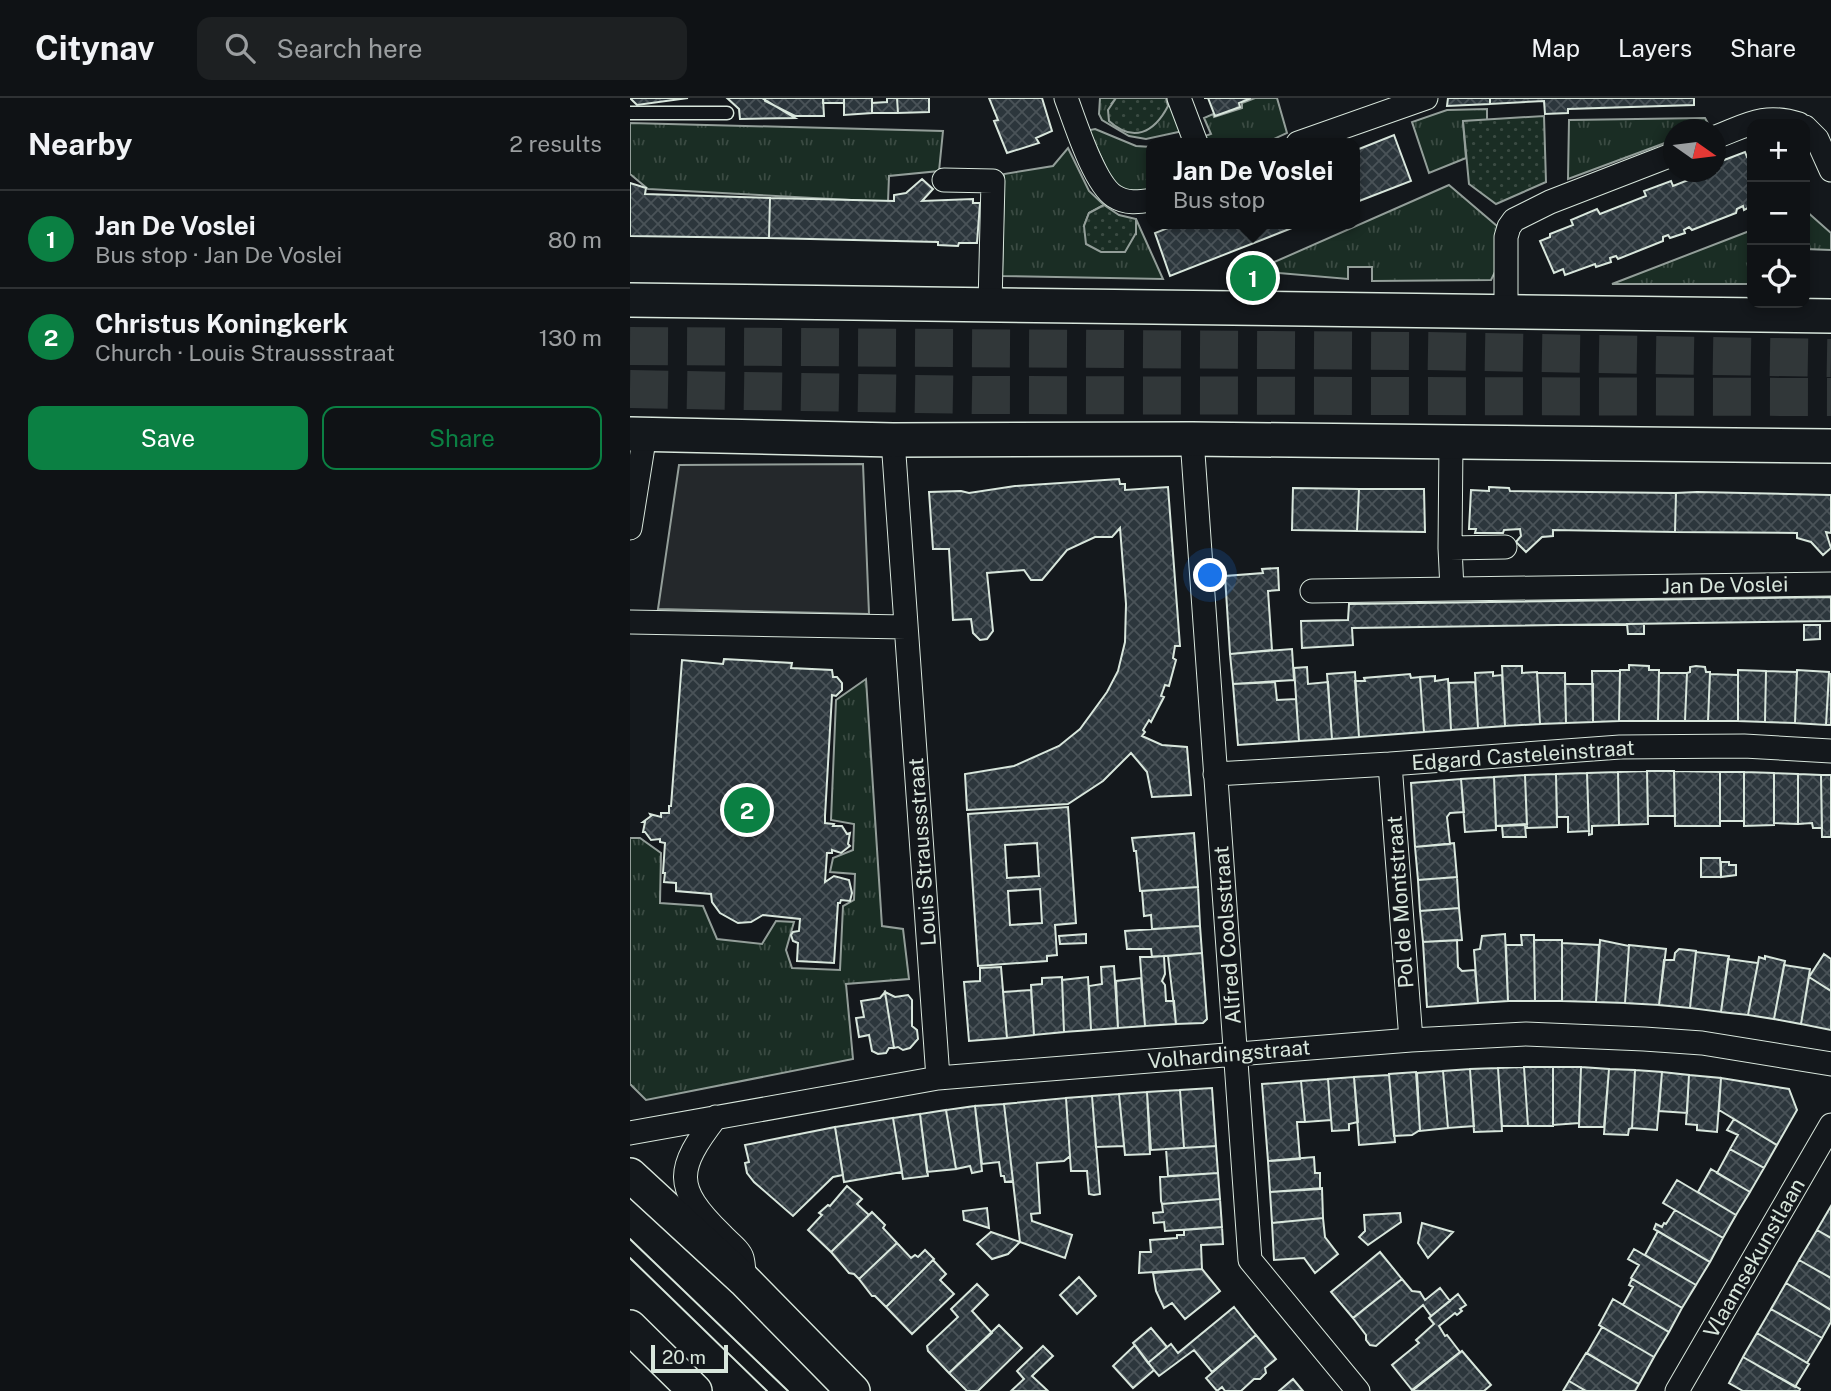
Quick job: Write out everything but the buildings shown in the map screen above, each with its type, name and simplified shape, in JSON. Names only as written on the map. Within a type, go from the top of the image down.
[{"type":"main road","points":[[630,300],[1831,316]]},
{"type":"main road","points":[[637,434],[894,440],[1192,439],[1831,446]]},
{"type":"main road","points":[[630,1175],[744,1280],[853,1391]]},
{"type":"main road","points":[[630,1327],[695,1391]]},
{"type":"street","points":[[1066,98],[1091,162],[1113,196],[1130,202],[1146,201]]},
{"type":"street","points":[[1179,98],[1194,138]]},
{"type":"street","points":[[1312,138],[1426,98]]},
{"type":"street","points":[[1726,133],[1747,125]]},
{"type":"street","points":[[1810,132],[1817,139],[1831,170]]},
{"type":"street","points":[[1506,312],[1506,237],[1514,220],[1550,202],[1663,158]]},
{"type":"street","points":[[944,180],[993,181],[990,305]]},
{"type":"street","points":[[630,528],[637,434]]},
{"type":"street","name":"Alfred Coolsstraat","points":[[1192,439],[1250,1260],[1358,1391]]},
{"type":"street","name":"Louis Straussstraat","points":[[894,440],[938,1077]]},
{"type":"street","points":[[1451,442],[1452,589]]},
{"type":"street","points":[[1450,548],[1505,547]]},
{"type":"street","name":"Jan De Voslei","points":[[1312,591],[1831,584]]},
{"type":"street","points":[[630,622],[906,627]]},
{"type":"street","name":"Edgard Casteleinstraat","points":[[1215,774],[1620,747],[1744,746],[1831,751]]},
{"type":"street","name":"Pol de Montstraat","points":[[1390,764],[1411,1040]]},
{"type":"street","name":"Volhardingstraat","points":[[630,1133],[938,1077],[1411,1040],[1526,1034],[1644,1039],[1715,1045],[1831,1064]]},
{"type":"street","points":[[716,1118],[691,1154],[685,1182],[689,1197],[701,1215],[742,1255],[744,1280]]},
{"type":"street","name":"Vlaamsekunstlaan","points":[[1678,1391],[1831,1125]]},
{"type":"lane","points":[[630,113],[727,113]]},
{"type":"green space","points":[[1100,98],[1116,98],[1112,103],[1168,106],[1166,98],[1171,98],[1183,131],[1146,139],[1129,136],[1102,120],[1099,114]]},
{"type":"green space","points":[[1116,98],[1166,98],[1168,106],[1150,128],[1142,132],[1126,132],[1109,121],[1108,110]]},
{"type":"green space","points":[[1255,98],[1277,98],[1287,133],[1276,138],[1206,138],[1205,136],[1211,134],[1204,118],[1242,108],[1242,103]]},
{"type":"green space","points":[[1487,109],[1487,120],[1463,122],[1466,158],[1429,173],[1412,122],[1447,110]]},
{"type":"green space","points":[[1544,116],[1546,182],[1496,204],[1469,184],[1463,121]]},
{"type":"green space","points":[[1705,118],[1706,119],[1663,119],[1663,144],[1568,179],[1569,120]]},
{"type":"green space","points":[[630,123],[943,131],[939,171],[889,176],[888,202],[648,189],[630,174]]},
{"type":"green space","points":[[1095,129],[1136,146],[1146,147],[1146,191],[1126,191],[1113,183],[1090,130]]},
{"type":"green space","points":[[1068,148],[1089,191],[1104,205],[1089,213],[1084,226],[1136,234],[1136,219],[1163,279],[1002,276],[1004,174],[1053,166]]},
{"type":"green space","points":[[1449,185],[1497,226],[1497,268],[1491,280],[1372,281],[1372,267],[1348,267],[1348,279],[1254,271],[1349,229],[1360,229],[1360,224]]},
{"type":"green space","points":[[1104,205],[1119,215],[1136,219],[1136,233],[1125,252],[1101,252],[1086,244],[1084,226],[1089,213]]},
{"type":"green space","points":[[1810,214],[1831,233],[1831,250],[1810,249]]},
{"type":"green space","points":[[1747,232],[1747,284],[1612,284]]},
{"type":"green space","points":[[866,679],[882,926],[903,929],[909,979],[846,984],[853,1059],[646,1100],[630,1084],[630,838],[640,838],[661,853],[660,903],[703,906],[717,939],[762,944],[776,921],[794,922],[786,950],[792,968],[840,970],[843,906],[854,900],[855,874],[830,872],[833,858],[853,850],[854,824],[831,820],[836,700]]},
{"type":"shaded area","points":[[863,464],[869,614],[658,609],[679,465]]},
{"type":"tunnel","points":[[630,346],[1424,351],[1831,358]]},
{"type":"tunnel","points":[[630,389],[979,395],[1831,397]]},
{"type":"tram line","points":[[630,1239],[788,1391]]},
{"type":"tram line","points":[[630,1258],[767,1391]]},
{"type":"place","name":"Jan De Voslei","points":[[1253,278]]},
{"type":"place","name":"Christus Koningkerk","points":[[747,810]]}]
